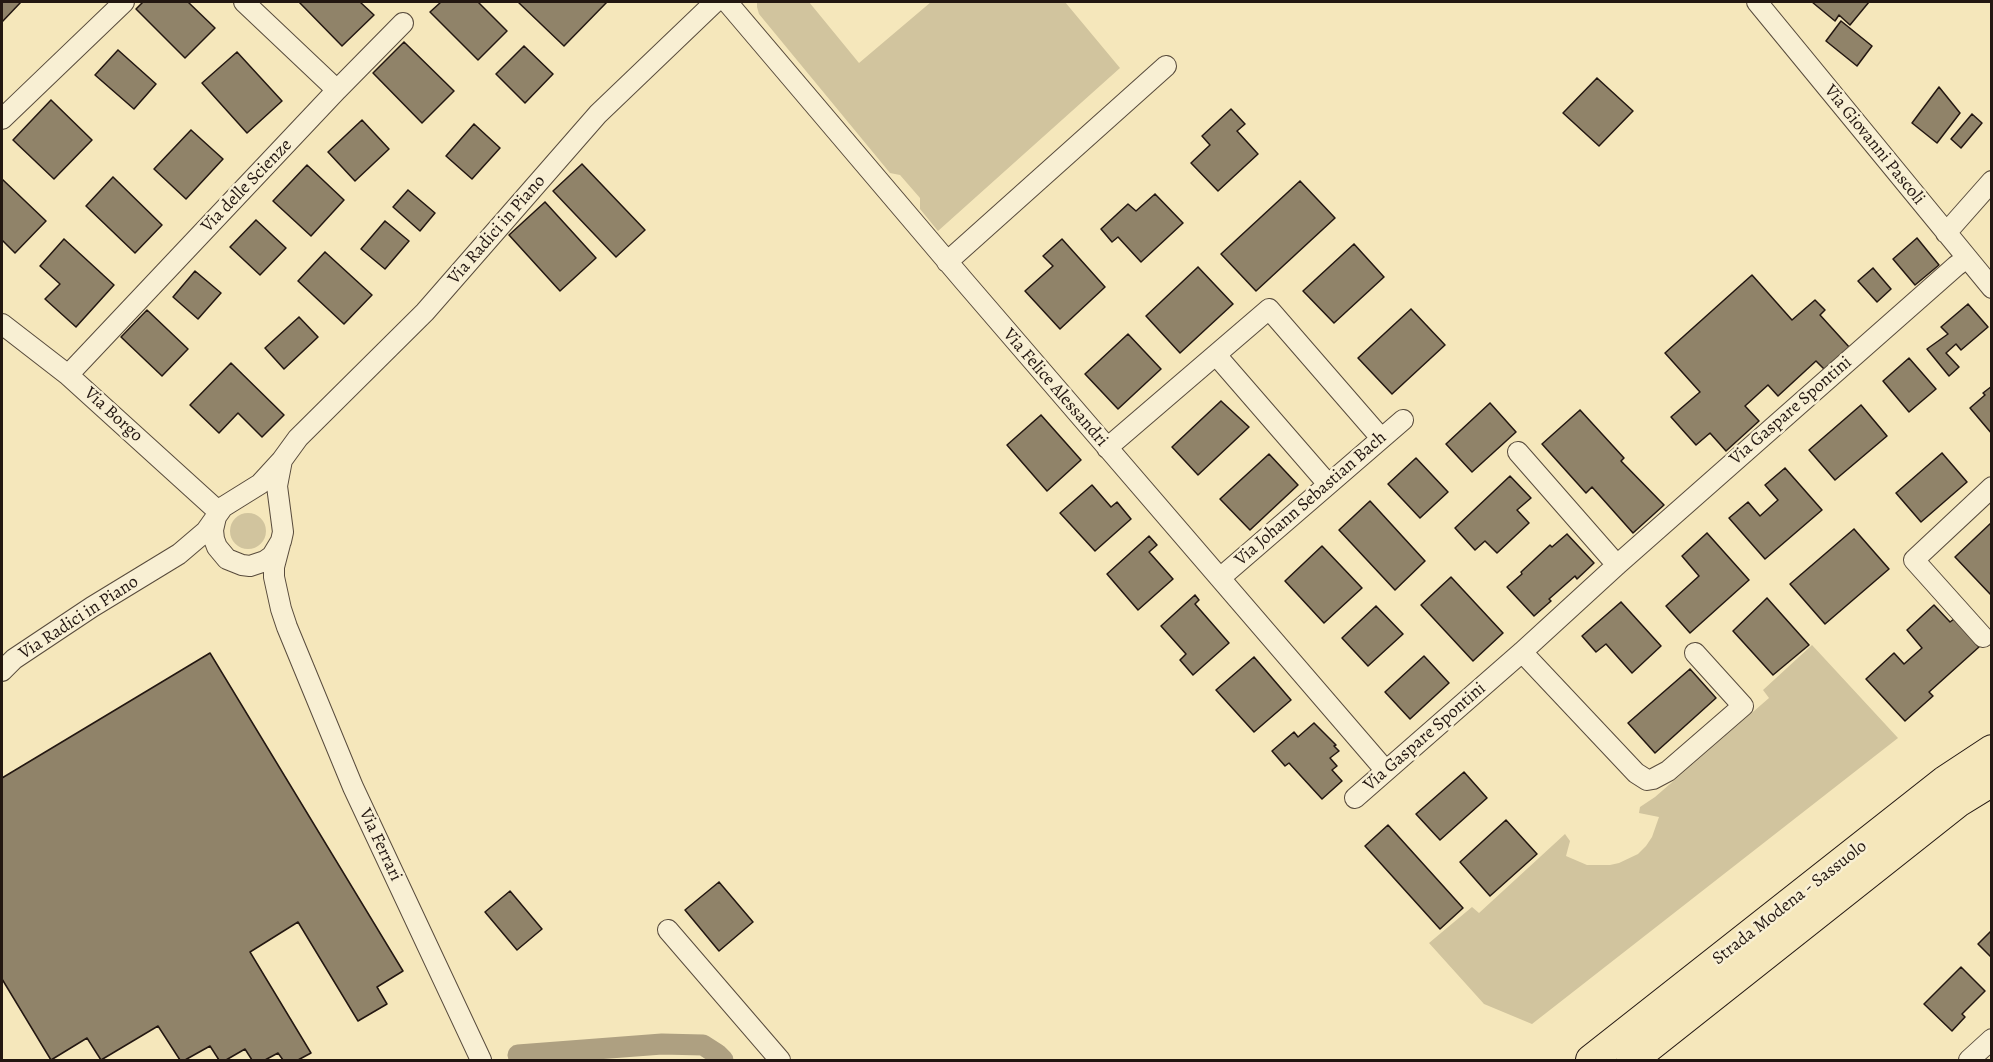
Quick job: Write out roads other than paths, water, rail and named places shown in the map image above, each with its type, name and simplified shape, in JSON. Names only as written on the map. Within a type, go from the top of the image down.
[{"type":"highway","name":"Strada Modena - Sassuolo","points":[[1591,1060],[1945,781],[1992,750]]},
{"type":"highway","name":"Strada Modena - Sassuolo","points":[[1632,1060],[1958,802],[1992,781]]},
{"type":"street","points":[[2,119],[124,2]]},
{"type":"street","points":[[244,2],[337,90]]},
{"type":"street","name":"Via Radici in Piano","points":[[2,670],[14,659],[92,607],[158,568],[196,541],[223,510],[260,484],[298,438],[425,312],[597,114],[715,2]]},
{"type":"street","name":"Via Felice Alessandri","points":[[727,2],[947,262],[1386,771]]},
{"type":"street","name":"Via Giovanni Pascoli","points":[[1757,2],[1992,288]]},
{"type":"street","name":"Via delle Scienze","points":[[68,375],[403,23]]},
{"type":"street","points":[[947,262],[1166,66]]},
{"type":"street","points":[[1946,233],[1992,181]]},
{"type":"street","name":"Via Gaspare Spontini","points":[[1355,798],[1966,258]]},
{"type":"street","points":[[1107,448],[1269,309],[1381,438]]},
{"type":"street","name":"Via Borgo","points":[[2,324],[68,375],[223,510]]},
{"type":"street","points":[[1216,355],[1328,484]]},
{"type":"street","name":"Via Johann Sebastian Bach","points":[[1220,578],[1403,420]]},
{"type":"street","points":[[1518,453],[1617,565]]},
{"type":"street","name":"Via Radici in Piano","points":[[158,568],[189,557],[233,561],[250,566],[272,556],[280,544],[282,532],[277,486],[282,460]]},
{"type":"street","points":[[1983,637],[1914,561],[1992,487]]},
{"type":"street","points":[[233,561],[217,547],[214,539],[213,530],[223,510],[244,497],[259,498],[274,508],[282,524]]},
{"type":"street","name":"Via Ferrari","points":[[280,544],[274,567],[277,592],[287,627],[353,787],[481,1060]]},
{"type":"street","name":"Via Ferrari","points":[[233,561],[257,578],[287,627]]},
{"type":"street","points":[[1522,652],[1636,773],[1647,780],[1668,771],[1743,706],[1695,653]]},
{"type":"street","points":[[668,930],[780,1060]]},
{"type":"street","points":[[1969,1060],[1992,1039]]},
{"type":"waterway","points":[[518,1055],[662,1044],[703,1045],[723,1060]]}]
